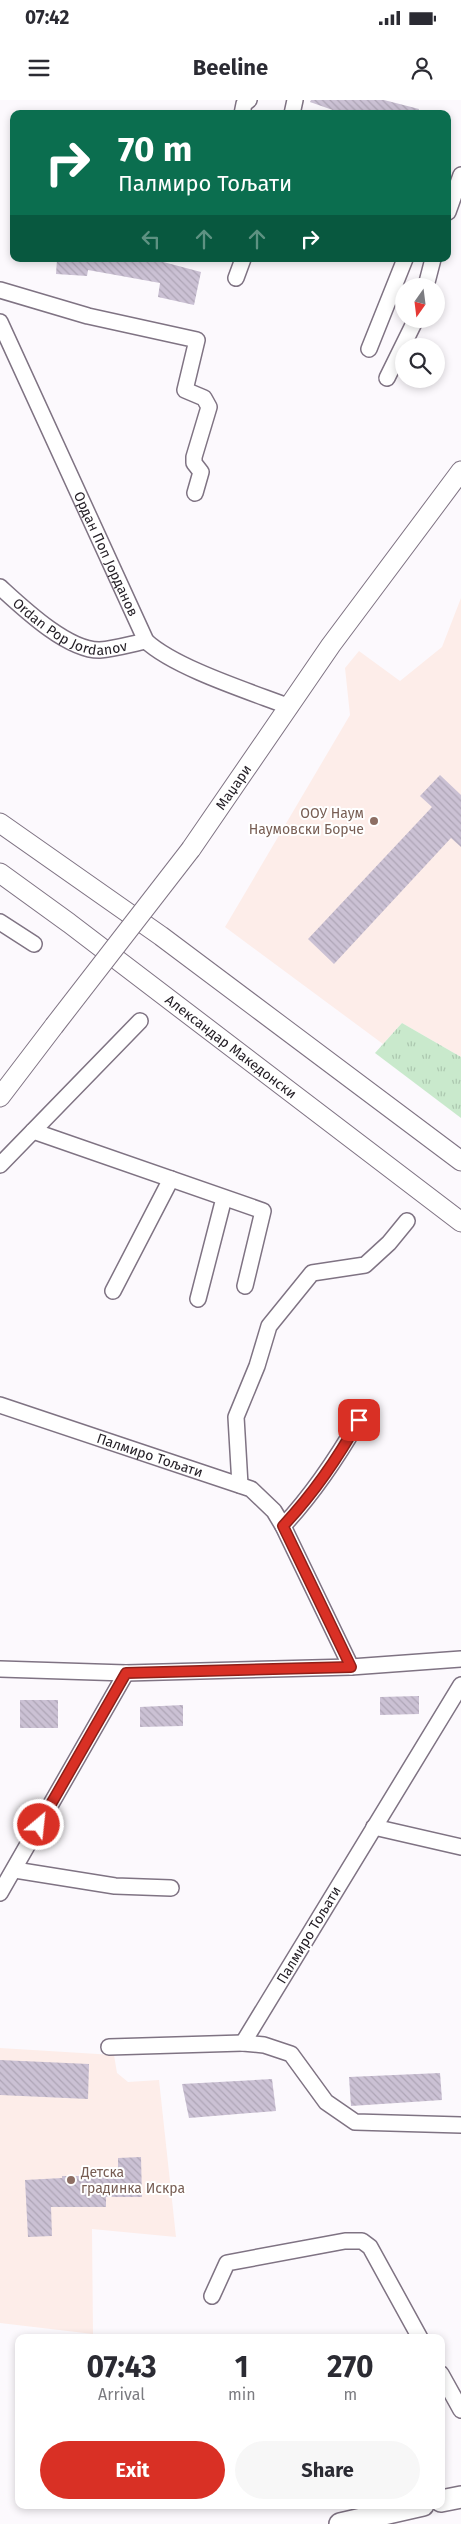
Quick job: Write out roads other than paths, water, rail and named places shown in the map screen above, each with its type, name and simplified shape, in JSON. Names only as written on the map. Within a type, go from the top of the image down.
[{"type":"main road","points":[[445,2500],[461,2497]]},
{"type":"main road","points":[[340,2524],[405,2509]]},
{"type":"street","points":[[451,203],[461,175]]},
{"type":"street","points":[[236,278],[242,262]]},
{"type":"street","points":[[369,349],[404,262]]},
{"type":"street","points":[[428,278],[432,262]]},
{"type":"street","points":[[0,290],[88,316],[197,340],[185,390],[204,398],[209,407],[194,457],[194,463],[201,472],[194,493]]},
{"type":"street","name":"Ордан Поп Јорданов","points":[[0,322],[146,641],[158,652],[180,663],[290,707]]},
{"type":"street","points":[[387,378],[412,328]]},
{"type":"street","name":"Маџари","points":[[0,1097],[191,849],[331,645],[461,471]]},
{"type":"street","name":"Ordan Pop Jordanov","points":[[0,587],[28,611],[80,647],[100,650],[146,641]]},
{"type":"street","points":[[0,823],[161,936],[461,1161]]},
{"type":"street","name":"Александар Македонски","points":[[0,873],[69,923],[461,1222]]},
{"type":"street","points":[[0,922],[34,944]]},
{"type":"street","points":[[0,1165],[140,1021]]},
{"type":"street","points":[[33,1131],[263,1211],[245,1286]]},
{"type":"street","points":[[113,1292],[171,1179]]},
{"type":"street","points":[[198,1299],[224,1198]]},
{"type":"street","points":[[240,1485],[236,1417],[258,1366],[268,1326],[312,1273],[365,1265],[389,1243],[407,1221]]},
{"type":"street","name":"Палмиро Тољати","points":[[0,1405],[186,1469],[251,1489],[274,1510],[283,1526],[351,1667]]},
{"type":"street","points":[[283,1526],[301,1507],[340,1453],[359,1420]]},
{"type":"street","points":[[0,1669],[126,1673],[351,1667],[461,1659]]},
{"type":"street","points":[[0,1894],[15,1870],[46,1810],[126,1673]]},
{"type":"street","name":"Палмиро Тољати","points":[[243,2043],[461,1685]]},
{"type":"street","points":[[374,1827],[461,1847]]},
{"type":"street","points":[[15,1870],[114,1886],[171,1888]]},
{"type":"street","points":[[109,2048],[243,2043],[264,2045],[290,2054],[326,2102],[355,2122],[461,2125]]},
{"type":"street","points":[[212,2296],[227,2263],[345,2241],[362,2242],[370,2247],[418,2334]]},
{"type":"street","points":[[445,2383],[461,2410]]},
{"type":"place","name":"ООУ Наум Наумовски Борче","points":[[374,821]]},
{"type":"place","name":"Детска градинка Искра","points":[[71,2180]]}]
